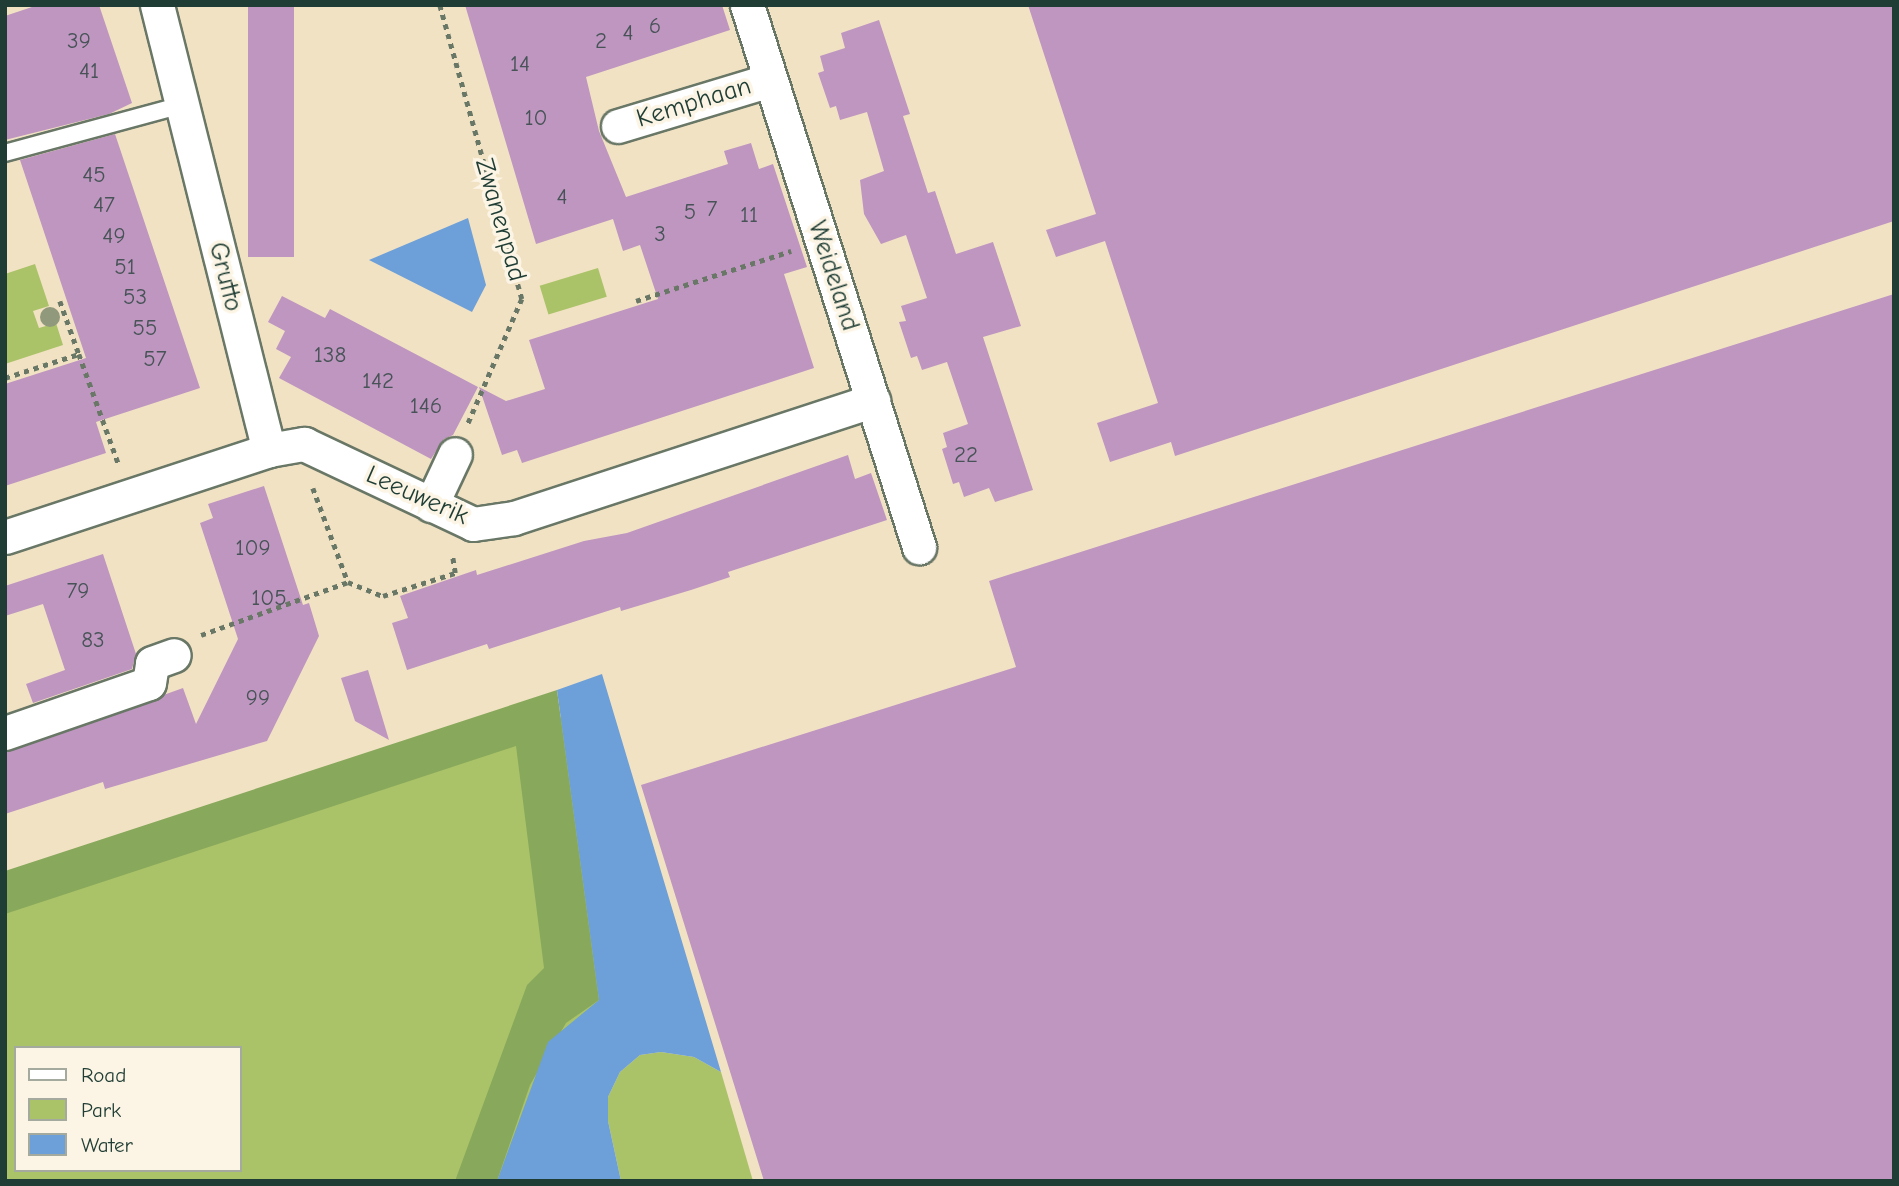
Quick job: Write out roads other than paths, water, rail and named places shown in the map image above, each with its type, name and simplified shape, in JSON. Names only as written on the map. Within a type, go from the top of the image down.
[{"type":"street","name":"Grutto","points":[[157,5],[182,105],[283,447]]},
{"type":"street","name":"Weideland","points":[[747,5],[919,547]]},
{"type":"street","name":"Kemphaan","points":[[618,126],[770,80]]},
{"type":"street","name":"Leeuwerik","points":[[283,447],[304,444],[473,524],[514,517],[873,401]]},
{"type":"street","points":[[5,537],[283,447]]},
{"type":"street","points":[[439,509],[455,454]]},
{"type":"street","points":[[5,733],[149,683],[152,663],[174,655]]},
{"type":"lane","points":[[5,153],[182,105]]},
{"type":"water","points":[[468,218],[486,285],[472,312],[369,260]]},
{"type":"water","points":[[602,674],[721,1072],[694,1057],[661,1052],[640,1055],[620,1072],[608,1097],[608,1121],[621,1181],[497,1181],[548,1042],[599,1000],[557,690]]}]
